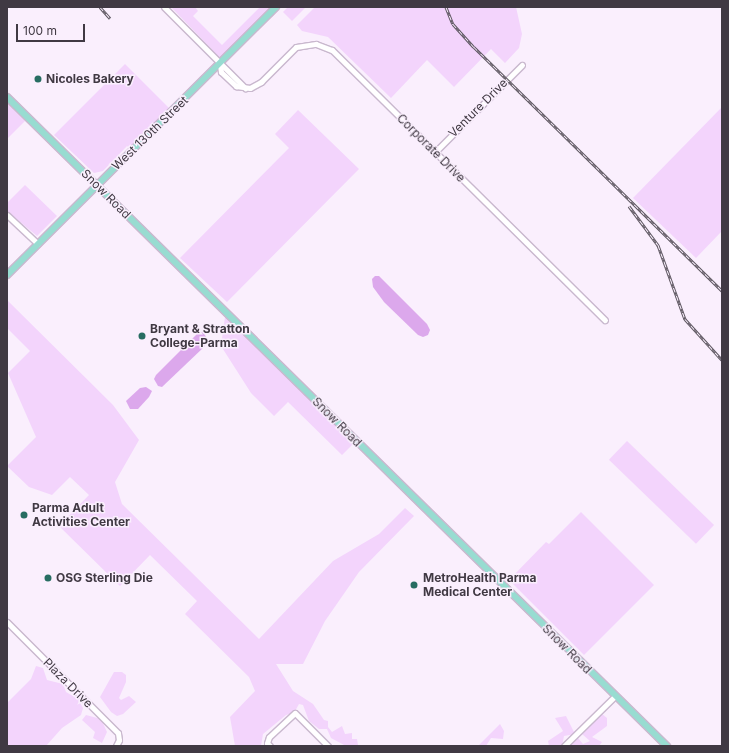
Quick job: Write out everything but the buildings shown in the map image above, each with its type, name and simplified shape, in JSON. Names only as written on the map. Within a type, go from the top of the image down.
[{"type":"main road","name":"West 130th Street","points":[[7,275],[220,65],[276,7]]},
{"type":"main road","name":"Snow Road","points":[[7,97],[667,746]]},
{"type":"street","name":"Corporate Drive","points":[[164,7],[220,65],[226,67],[246,88],[261,82],[296,47],[310,43],[324,46],[332,50],[605,320]]},
{"type":"street","name":"Venture Drive","points":[[435,152],[522,65]]},
{"type":"street","points":[[7,215],[38,244]]},
{"type":"street","name":"Plaza Drive","points":[[7,622],[118,732],[119,740],[116,746]]},
{"type":"street","points":[[564,746],[615,696]]},
{"type":"street","points":[[270,746],[267,743],[269,736],[295,713],[328,746]]},
{"type":"shaded area","points":[[171,7],[195,7],[198,11],[193,16],[222,45],[260,7],[271,7],[221,59]]},
{"type":"shaded area","points":[[288,7],[306,7],[292,21],[283,12]]},
{"type":"shaded area","points":[[315,7],[516,7],[522,34],[519,48],[505,63],[491,49],[454,87],[427,60],[391,98],[328,37],[302,31],[297,25]]},
{"type":"shaded area","points":[[125,64],[170,109],[130,149],[127,146],[103,171],[94,173],[54,135]]},
{"type":"shaded area","points":[[7,103],[25,121],[7,139]]},
{"type":"shaded area","points":[[722,107],[722,231],[696,258],[633,198]]},
{"type":"shaded area","points":[[298,110],[359,169],[227,302],[180,258],[289,148],[275,134]]},
{"type":"shaded area","points":[[25,185],[57,216],[37,236],[7,211],[7,203]]},
{"type":"shaded area","points":[[375,276],[379,276],[427,324],[430,330],[428,335],[423,337],[418,335],[384,302],[373,287],[372,279]]},
{"type":"shaded area","points":[[7,300],[113,405],[139,440],[115,482],[122,504],[259,639],[333,561],[379,534],[405,508],[414,516],[359,572],[325,621],[303,664],[276,664],[293,691],[313,704],[324,720],[328,721],[328,727],[332,732],[342,726],[345,734],[352,733],[352,739],[357,739],[358,745],[346,746],[331,738],[327,729],[319,729],[309,721],[303,705],[299,704],[294,713],[286,715],[263,734],[261,746],[235,746],[230,717],[255,691],[249,677],[185,614],[197,601],[150,555],[120,586],[59,526],[89,495],[70,477],[52,495],[29,487],[7,466],[36,437],[8,373],[30,351],[7,328]]},
{"type":"shaded area","points":[[225,317],[354,443],[342,455],[288,402],[274,416],[251,393],[221,346]]},
{"type":"shaded area","points":[[203,332],[208,340],[204,347],[162,387],[158,386],[154,379],[156,375],[197,334]]},
{"type":"shaded area","points":[[146,387],[152,391],[149,397],[138,409],[130,409],[126,401],[140,388]]},
{"type":"shaded area","points":[[627,441],[714,525],[696,544],[609,460]]},
{"type":"shaded area","points":[[581,512],[654,585],[584,655],[509,580],[546,542],[549,544]]},
{"type":"shaded area","points":[[36,666],[43,668],[47,680],[63,684],[66,692],[78,699],[83,708],[81,715],[62,728],[46,746],[8,746],[7,703],[31,679]]},
{"type":"shaded area","points":[[114,672],[122,672],[126,675],[126,682],[119,698],[121,700],[129,696],[136,702],[123,714],[117,716],[111,712],[100,697]]},
{"type":"shaded area","points":[[602,714],[607,718],[607,726],[592,737],[602,742],[599,746],[569,746],[578,738],[583,744],[590,741],[582,734]]},
{"type":"shaded area","points":[[86,715],[101,719],[107,732],[102,743],[93,738],[95,732],[82,720]]},
{"type":"shaded area","points":[[566,716],[575,734],[564,736],[562,746],[549,746],[548,741],[563,731],[555,718]]},
{"type":"shaded area","points":[[500,724],[504,731],[503,739],[491,738],[486,746],[478,746]]},
{"type":"railway","points":[[100,7],[110,18]]},
{"type":"railway","points":[[446,7],[453,24],[474,47],[722,291]]},
{"type":"railway","points":[[629,206],[658,245],[685,319],[722,360]]},
{"type":"place","name":"Nicoles Bakery","points":[[38,79]]},
{"type":"place","name":"Bryant & Stratton College-Parma","points":[[142,336]]},
{"type":"place","name":"Parma Adult Activities Center","points":[[24,515]]},
{"type":"place","name":"OSG Sterling Die","points":[[48,578]]},
{"type":"place","name":"MetroHealth Parma Medical Center","points":[[414,585]]}]
